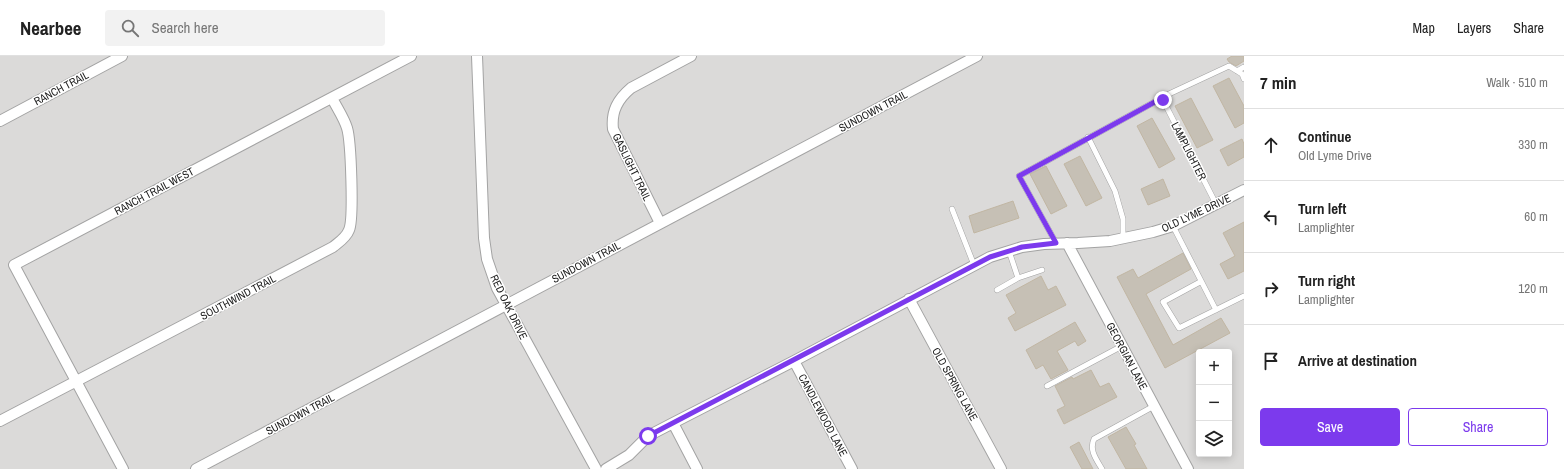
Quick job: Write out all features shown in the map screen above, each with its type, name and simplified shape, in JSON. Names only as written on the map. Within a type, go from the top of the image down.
[{"type":"street","name":"RANCH TRAIL","points":[[0,121],[122,56]]},
{"type":"street","name":"RANCH TRAIL WEST","points":[[76,382],[14,265],[411,56]]},
{"type":"street","name":"RED OAK DRIVE","points":[[477,56],[484,238],[491,273],[506,305],[536,361],[562,404],[596,469]]},
{"type":"street","name":"GASLIGHT TRAIL","points":[[660,223],[615,132],[612,120],[613,111],[624,94],[631,88],[691,56]]},
{"type":"street","name":"SUNDOWN TRAIL","points":[[196,469],[977,56]]},
{"type":"street","name":"SOUTHWIND TRAIL","points":[[0,421],[333,247],[347,235],[352,222],[349,139],[345,122],[332,98]]},
{"type":"street","name":"OLD LYME DRIVE","points":[[606,469],[629,455],[648,436],[794,361],[974,265],[1008,250],[1056,243],[1089,243],[1123,239],[1153,232],[1173,226],[1244,190]]},
{"type":"street","name":"GEORGIAN LANE","points":[[1067,243],[1188,469]]},
{"type":"street","name":"OLD SPRING LANE","points":[[909,299],[1002,469]]},
{"type":"street","name":"CANDLEWOOD LANE","points":[[794,361],[852,469]]},
{"type":"street","points":[[76,382],[123,469]]},
{"type":"street","points":[[673,423],[697,469]]},
{"type":"lane","points":[[1056,243],[1019,176],[1162,98],[1229,66],[1242,74],[1244,79]]},
{"type":"lane","points":[[1237,71],[1244,67]]},
{"type":"lane","name":"LAMPLIGHTER","points":[[1162,98],[1216,204]]},
{"type":"lane","points":[[1088,137],[1115,191],[1123,220],[1123,239]]},
{"type":"lane","points":[[952,209],[974,265]]},
{"type":"lane","points":[[1173,226],[1200,282],[1216,310]]},
{"type":"lane","points":[[1008,250],[1018,278]]},
{"type":"lane","points":[[996,290],[1018,278],[1042,270]]},
{"type":"lane","points":[[1200,282],[1163,302],[1179,328],[1244,296]]},
{"type":"lane","points":[[1047,386],[1122,346]]},
{"type":"lane","points":[[1102,469],[1091,445],[1094,439],[1154,406]]},
{"type":"shaded area","points":[[0,56],[1244,56],[1244,469],[0,469]]},
{"type":"building","points":[[1232,56],[1244,56],[1244,61],[1236,66],[1227,59]]},
{"type":"building","points":[[1229,78],[1244,106],[1244,123],[1235,128],[1213,86]]},
{"type":"building","points":[[1191,98],[1213,140],[1197,148],[1175,106]]},
{"type":"building","points":[[1152,118],[1175,159],[1159,168],[1137,126]]},
{"type":"building","points":[[1242,139],[1244,144],[1244,157],[1228,166],[1220,150]]},
{"type":"building","points":[[1080,156],[1102,198],[1086,206],[1064,164]]},
{"type":"building","points":[[1046,166],[1067,206],[1051,214],[1030,174]]},
{"type":"building","points":[[1163,179],[1170,196],[1148,205],[1141,189]]},
{"type":"building","points":[[1013,201],[1019,218],[974,233],[969,216]]},
{"type":"building","points":[[1244,222],[1244,271],[1228,279],[1220,264],[1235,256],[1223,233]]},
{"type":"building","points":[[1183,253],[1191,269],[1146,294],[1173,345],[1221,318],[1230,333],[1200,349],[1196,349],[1196,351],[1165,368],[1117,277],[1133,269],[1138,278]]},
{"type":"building","points":[[1041,276],[1048,290],[1056,286],[1066,305],[1015,331],[1008,318],[1016,313],[1006,295]]},
{"type":"building","points":[[1075,322],[1086,341],[1078,346],[1075,341],[1057,351],[1068,370],[1051,379],[1043,365],[1036,369],[1026,350]]},
{"type":"building","points":[[1091,370],[1100,387],[1109,383],[1117,397],[1064,424],[1057,410],[1065,406],[1055,386],[1072,377],[1073,379]]},
{"type":"building","points":[[1126,427],[1136,444],[1134,445],[1147,469],[1126,469],[1108,437]]},
{"type":"building","points":[[1079,442],[1093,469],[1082,469],[1070,447]]},
{"type":"route","points":[[648,436],[794,361],[990,257],[1008,250],[1022,247],[1056,243],[1019,176],[1068,150],[1088,137],[1162,98],[1163,100]]}]
